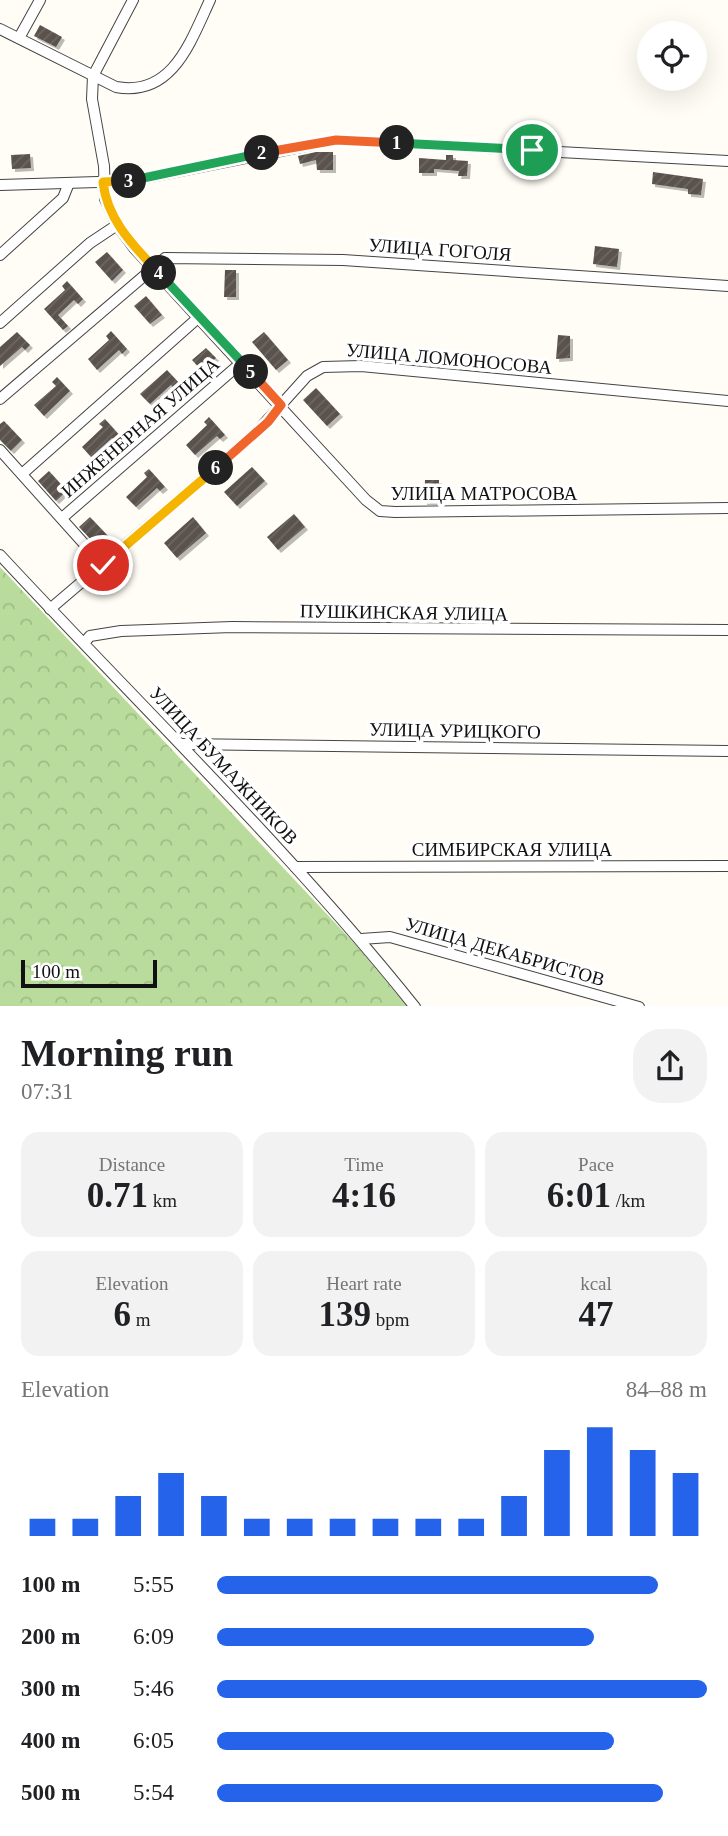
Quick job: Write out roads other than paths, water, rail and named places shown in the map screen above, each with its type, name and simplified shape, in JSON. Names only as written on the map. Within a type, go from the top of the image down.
[{"type":"street","points":[[19,38],[40,0]]},
{"type":"street","points":[[93,76],[133,0]]},
{"type":"street","points":[[0,29],[93,76],[134,90],[151,87],[166,78],[210,0]]},
{"type":"street","name":"УЛИЦА МАТРОСОВА","points":[[93,76],[92,99],[104,166],[105,199],[117,225],[366,500],[380,511],[728,508]]},
{"type":"street","points":[[0,185],[130,181],[336,140],[728,162]]},
{"type":"street","points":[[0,255],[63,198],[69,183]]},
{"type":"street","points":[[0,323],[90,243],[117,225]]},
{"type":"street","name":"УЛИЦА ГОГОЛЯ","points":[[152,266],[165,258],[343,260],[728,286]]},
{"type":"street","points":[[0,399],[152,266]]},
{"type":"street","points":[[22,474],[199,317]]},
{"type":"street","name":"ИНЖЕНЕРНАЯ УЛИЦА","points":[[62,518],[242,362]]},
{"type":"street","name":"УЛИЦА ЛОМОНОСОВА","points":[[50,609],[253,436],[307,376],[323,367],[339,364],[728,401]]},
{"type":"street","points":[[0,450],[103,565]]},
{"type":"street","name":"УЛИЦА БУМАЖНИКОВ","points":[[0,555],[182,744],[361,939],[415,1006]]},
{"type":"street","name":"ПУШКИНСКАЯ УЛИЦА","points":[[84,643],[90,636],[121,631],[232,627],[728,630]]},
{"type":"street","name":"УЛИЦА УРИЦКОГО","points":[[182,744],[728,751]]},
{"type":"street","name":"СИМБИРСКАЯ УЛИЦА","points":[[295,867],[728,866]]},
{"type":"street","name":"УЛИЦА ДЕКАБРИСТОВ","points":[[361,939],[376,936],[402,939],[639,1006]]}]
